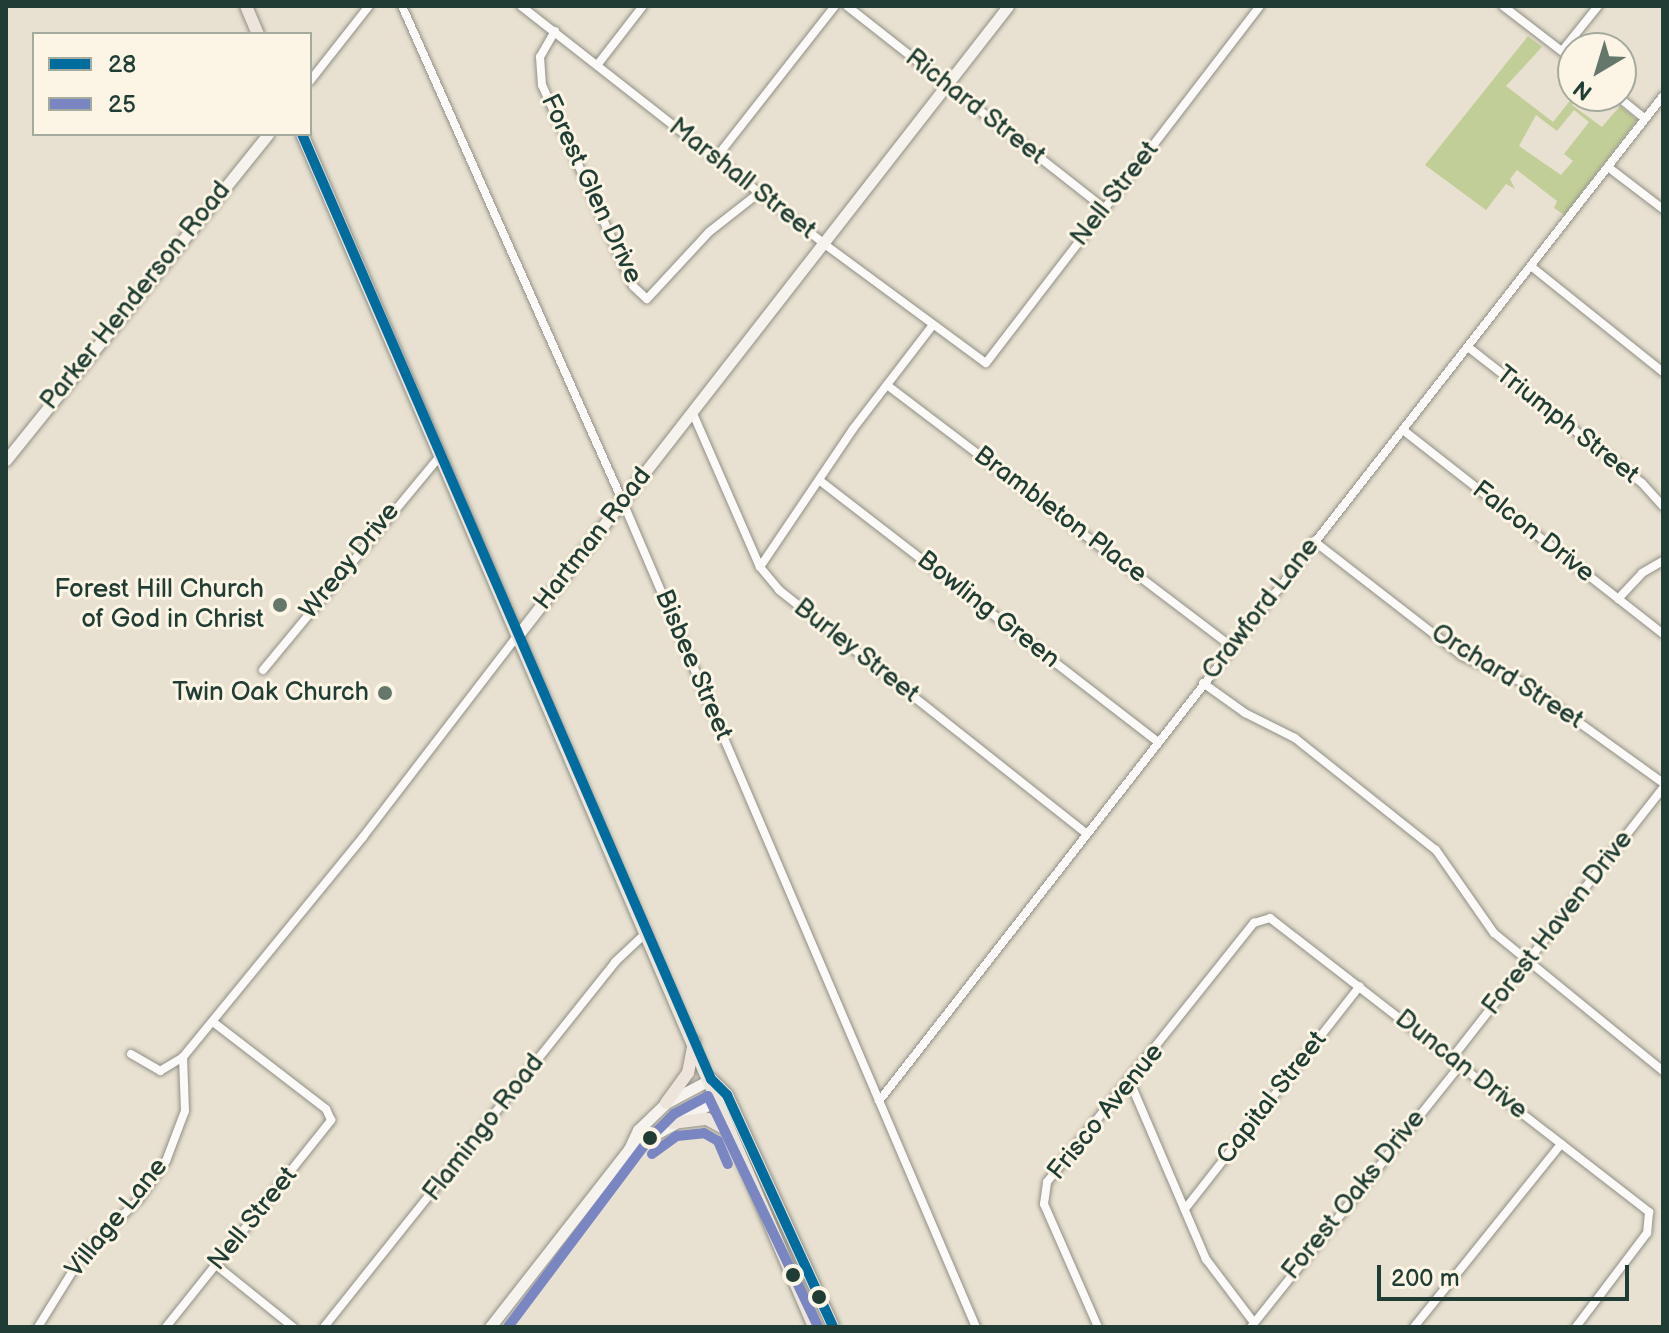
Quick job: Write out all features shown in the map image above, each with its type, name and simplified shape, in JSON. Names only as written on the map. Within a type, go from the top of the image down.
[{"type":"main road","points":[[246,6],[257,32]]},
{"type":"main road","points":[[303,136],[711,1079],[833,1327]]},
{"type":"main road","points":[[666,1103],[688,1073],[694,1039]]},
{"type":"main road","points":[[721,1097],[729,1131],[814,1327]]},
{"type":"main road","points":[[672,1123],[706,1119],[729,1131]]},
{"type":"main road","points":[[807,1309],[823,1302]]},
{"type":"street","points":[[312,78],[369,6]]},
{"type":"street","name":"Bisbee Street","points":[[402,6],[622,500],[976,1327]]},
{"type":"street","name":"Marshall Street","points":[[521,6],[965,350]]},
{"type":"street","points":[[598,64],[643,6]]},
{"type":"street","points":[[715,159],[835,6]]},
{"type":"street","name":"Richard Street","points":[[847,6],[1104,208]]},
{"type":"street","name":"Hartman Road","points":[[183,1057],[622,500],[694,416],[823,243],[1008,6]]},
{"type":"street","name":"Nell Street","points":[[965,350],[981,362],[992,357],[1260,6]]},
{"type":"street","points":[[1503,6],[1557,47]]},
{"type":"street","points":[[1577,32],[1598,6]]},
{"type":"street","name":"Forest Glen Drive","points":[[555,31],[540,57],[542,85],[633,286],[647,299],[709,232],[759,193]]},
{"type":"street","name":"Crawford Lane","points":[[879,1101],[1156,740],[1532,267],[1663,96]]},
{"type":"street","points":[[1636,112],[1645,119]]},
{"type":"street","name":"Parker Henderson Road","points":[[6,460],[266,136]]},
{"type":"street","points":[[1608,167],[1663,209]]},
{"type":"street","points":[[1532,267],[1663,372]]},
{"type":"street","points":[[760,567],[819,480],[932,326]]},
{"type":"street","name":"Triumph Street","points":[[1468,347],[1642,483],[1663,506]]},
{"type":"street","name":"Brambleton Place","points":[[887,385],[1231,646]]},
{"type":"street","name":"Burley Street","points":[[694,416],[760,567],[779,590],[1086,833]]},
{"type":"street","name":"Falcon Drive","points":[[1403,430],[1663,634]]},
{"type":"street","name":"Wreay Drive","points":[[263,670],[441,455]]},
{"type":"street","name":"Bowling Green","points":[[819,480],[1156,740]]},
{"type":"street","name":"Orchard Street","points":[[1314,541],[1462,656],[1524,683],[1663,785]]},
{"type":"street","points":[[1618,599],[1642,573],[1663,561]]},
{"type":"street","points":[[1203,683],[1245,713],[1295,738],[1436,850],[1453,868],[1477,914],[1524,960],[1663,1071]]},
{"type":"street","name":"Forest Haven Drive","points":[[1452,1058],[1524,960],[1663,785]]},
{"type":"street","name":"Duncan Drive","points":[[1261,919],[1279,922],[1645,1208],[1652,1223],[1576,1327]]},
{"type":"street","name":"Frisco Avenue","points":[[1098,1327],[1043,1199],[1047,1182],[1261,919]]},
{"type":"street","name":"Flamingo Road","points":[[324,1327],[615,962],[647,932]]},
{"type":"street","name":"Capital Street","points":[[1185,1209],[1360,986]]},
{"type":"street","name":"Nell Street","points":[[166,1327],[331,1120],[326,1109],[213,1022]]},
{"type":"street","points":[[131,1054],[160,1071],[183,1057]]},
{"type":"street","name":"Village Lane","points":[[38,1327],[82,1256],[139,1199],[166,1161],[185,1111],[183,1057]]},
{"type":"street","name":"Forest Oaks Drive","points":[[1252,1324],[1460,1065]]},
{"type":"street","points":[[490,1327],[629,1149],[638,1130],[666,1103],[711,1079]]},
{"type":"street","points":[[1130,1082],[1211,1268],[1242,1300],[1252,1324]]},
{"type":"street","points":[[629,1149],[721,1097]]},
{"type":"street","points":[[1414,1327],[1561,1144]]},
{"type":"street","points":[[216,1265],[293,1327]]},
{"type":"green space","points":[[1528,36],[1542,47],[1506,86],[1553,122],[1561,112],[1572,112],[1557,131],[1536,115],[1519,146],[1561,175],[1573,161],[1564,154],[1589,122],[1576,112],[1582,112],[1602,127],[1615,112],[1627,112],[1637,120],[1564,215],[1554,208],[1557,201],[1517,170],[1510,179],[1515,189],[1506,184],[1486,210],[1425,165]]},
{"type":"transit line","name":"28","points":[[303,136],[711,1079],[727,1095],[833,1327]]},
{"type":"transit line","name":"25","points":[[508,1327],[650,1138],[674,1114],[708,1096],[818,1327]]},
{"type":"transit line","name":"25","points":[[652,1154],[677,1136],[704,1133],[718,1141],[728,1164]]},
{"type":"place","name":"Forest Hill Church of God in Christ","points":[[280,605]]},
{"type":"place","name":"Twin Oak Church","points":[[385,693]]}]
